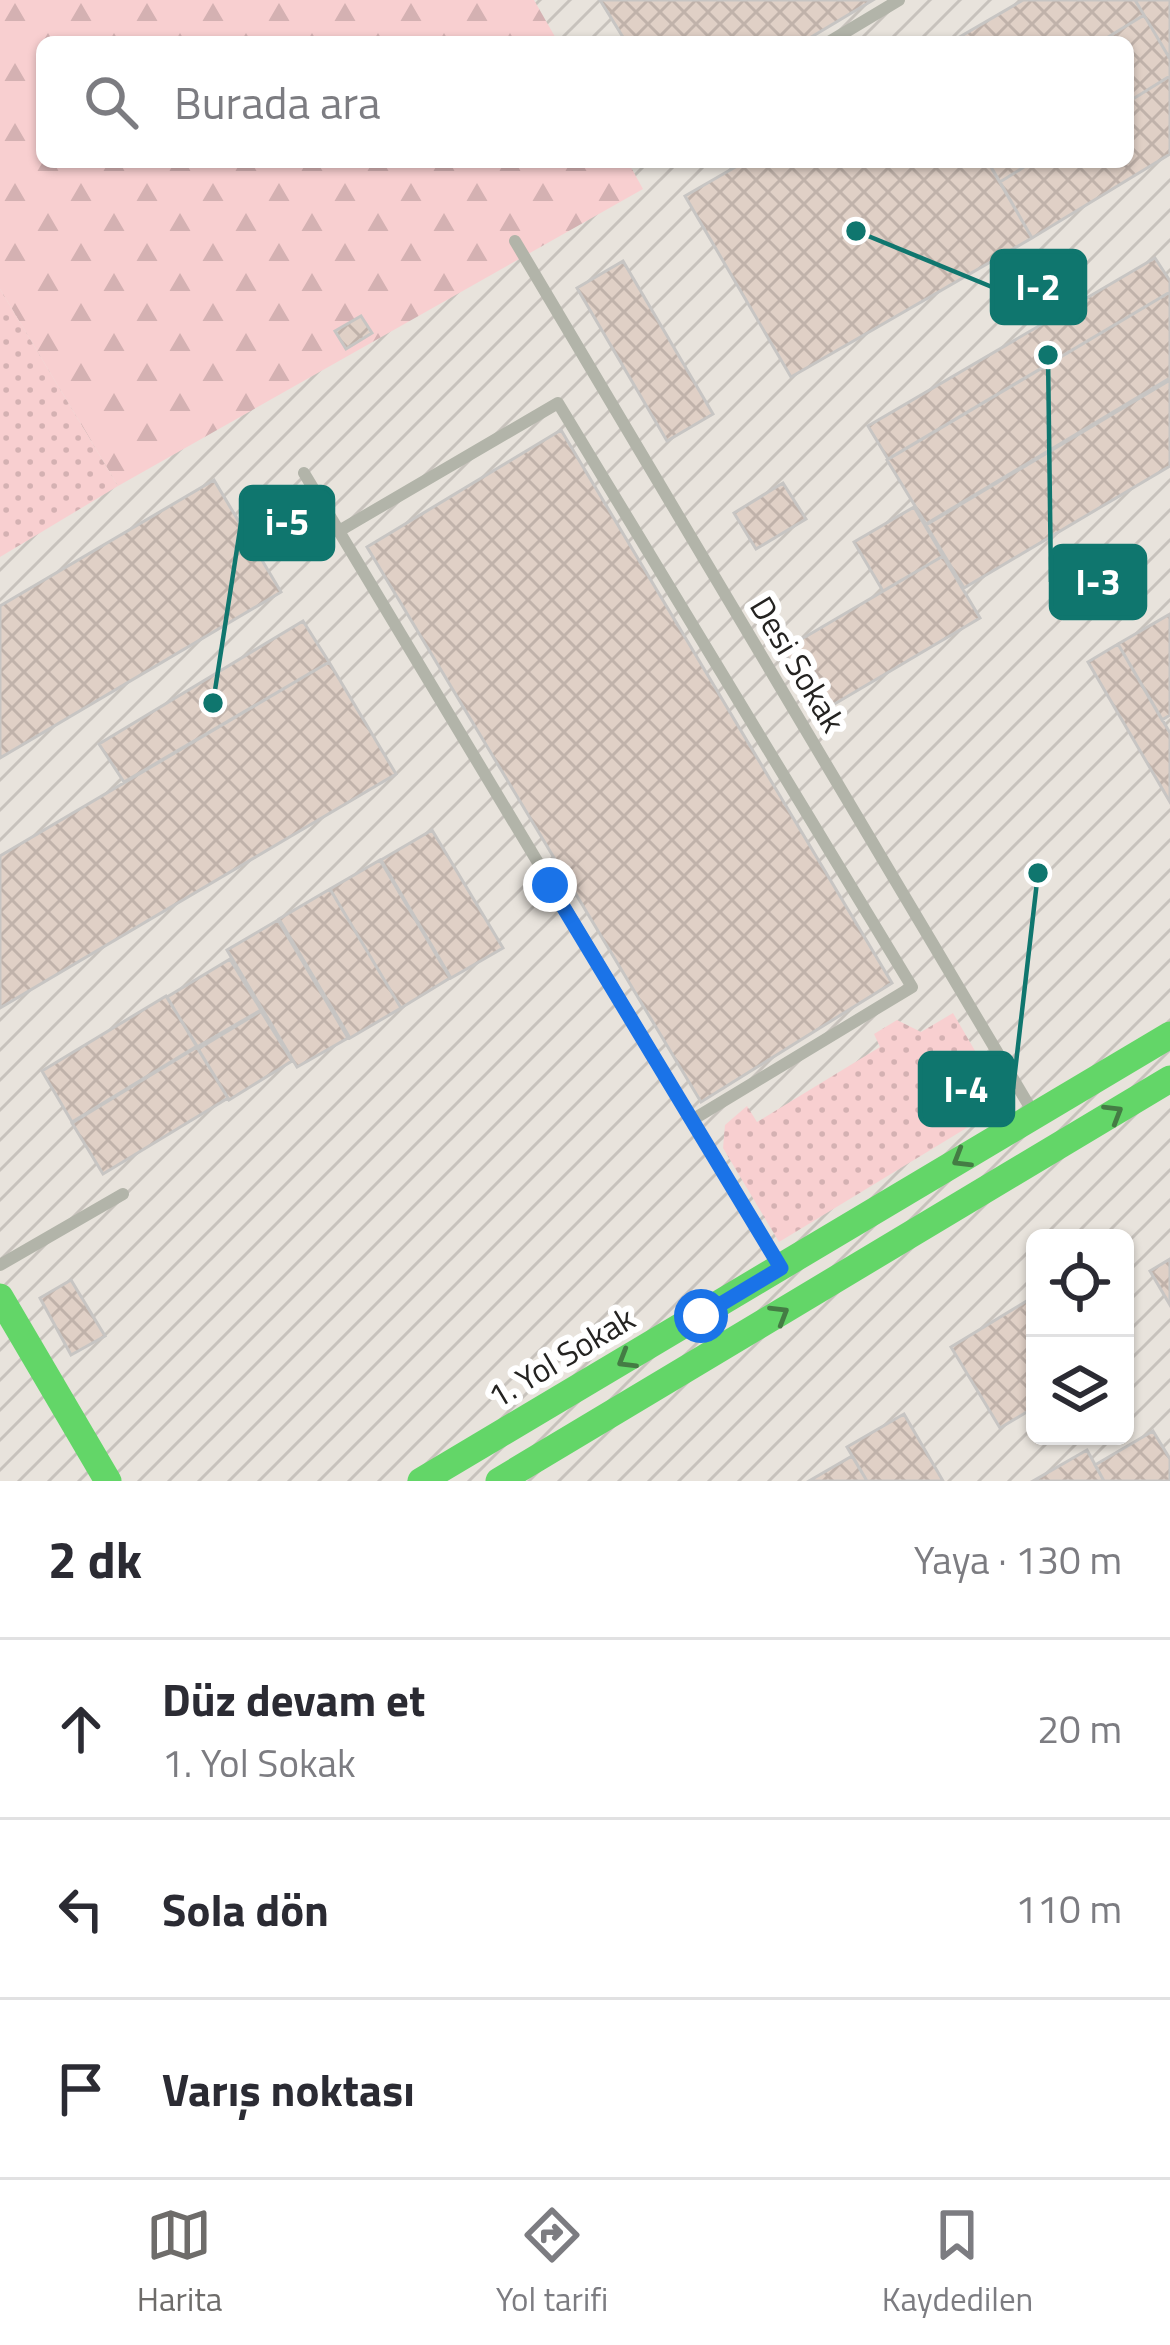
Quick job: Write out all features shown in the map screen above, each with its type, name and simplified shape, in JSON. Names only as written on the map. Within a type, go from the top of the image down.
[{"type":"street","name":"1. Yol Sokak","points":[[421,1481],[1170,1035]]},
{"type":"street","points":[[499,1481],[1170,1079]]},
{"type":"street","points":[[0,1297],[108,1481]]},
{"type":"lane","points":[[839,36],[899,0]]},
{"type":"lane","name":"Desi Sokak","points":[[515,241],[1034,1115]]},
{"type":"lane","points":[[338,531],[558,403],[900,967],[912,987],[692,1120]]},
{"type":"lane","points":[[304,473],[781,1268]]},
{"type":"lane","points":[[0,1265],[123,1194]]},
{"type":"shaded area","points":[[0,0],[1170,0],[1170,1481],[0,1481]]},
{"type":"green space","points":[[0,0],[534,0],[555,36],[36,36],[36,168],[631,168],[643,189],[118,486],[0,289]]},
{"type":"green space","points":[[0,289],[118,486],[0,557]]},
{"type":"green space","points":[[953,1013],[1006,1104],[779,1242],[723,1148],[725,1125],[747,1106],[757,1122],[880,1047],[874,1034],[897,1020],[921,1032]]},
{"type":"building","points":[[600,0],[873,0],[813,36],[622,36]]},
{"type":"building","points":[[1023,0],[1135,0],[1144,15],[1110,36],[961,36]]},
{"type":"building","points":[[1135,0],[1170,0],[1170,59],[1144,15]]},
{"type":"building","points":[[1144,15],[1170,59],[1170,76],[1134,98],[1134,36],[1110,36]]},
{"type":"building","points":[[1170,76],[1170,154],[1032,238],[1000,182],[1022,168],[1134,168],[1134,98]]},
{"type":"building","points":[[734,168],[991,168],[1032,238],[791,377],[685,196]]},
{"type":"building","points":[[992,168],[1022,168],[1000,182]]},
{"type":"building","points":[[1155,258],[1170,281],[1170,292],[888,459],[868,426]]},
{"type":"building","points":[[623,261],[713,414],[667,441],[577,288]]},
{"type":"building","points":[[1170,292],[1170,378],[926,524],[887,460]]},
{"type":"building","points":[[361,316],[372,333],[346,349],[335,331]]},
{"type":"building","points":[[1170,380],[1170,466],[964,588],[926,525]]},
{"type":"building","points":[[561,430],[892,983],[701,1102],[367,547]]},
{"type":"building","points":[[214,480],[281,592],[0,758],[0,606]]},
{"type":"building","points":[[783,483],[806,519],[756,549],[734,513]]},
{"type":"building","points":[[914,507],[943,556],[883,591],[854,542]]},
{"type":"building","points":[[943,556],[980,618],[821,712],[783,650]]},
{"type":"building","points":[[1170,614],[1170,715],[1162,720],[1118,644]]},
{"type":"building","points":[[303,621],[329,662],[124,782],[99,744]]},
{"type":"building","points":[[1118,644],[1170,733],[1170,802],[1088,662]]},
{"type":"building","points":[[329,662],[396,774],[0,1008],[0,856]]},
{"type":"building","points":[[432,830],[503,948],[451,978],[381,860]]},
{"type":"building","points":[[380,860],[450,978],[401,1008],[330,889]]},
{"type":"building","points":[[330,889],[401,1008],[350,1038],[279,919]]},
{"type":"building","points":[[278,920],[348,1038],[297,1067],[227,950]]},
{"type":"building","points":[[230,959],[261,1010],[197,1047],[167,997]]},
{"type":"building","points":[[166,996],[197,1046],[72,1122],[42,1071]]},
{"type":"building","points":[[261,1011],[292,1061],[229,1100],[198,1049]]},
{"type":"building","points":[[197,1047],[228,1098],[103,1174],[72,1123]]},
{"type":"building","points":[[1170,1259],[1170,1305],[1150,1271]]},
{"type":"building","points":[[71,1280],[105,1336],[71,1355],[40,1298]]},
{"type":"building","points":[[1026,1301],[1026,1412],[1000,1428],[951,1347]]},
{"type":"building","points":[[904,1414],[943,1481],[867,1481],[847,1447]]},
{"type":"building","points":[[1153,1431],[1170,1459],[1170,1481],[1104,1481],[1095,1465]]},
{"type":"building","points":[[1087,1450],[1104,1481],[1033,1481]]},
{"type":"building","points":[[852,1456],[867,1481],[809,1481]]},
{"type":"traffic: fast","points":[[421,1481],[1170,1035]]},
{"type":"traffic: fast","points":[[499,1481],[1170,1079]]},
{"type":"traffic: fast","points":[[0,1297],[108,1481]]},
{"type":"place","name":"I-2","points":[[856,231]]},
{"type":"place","name":"I-3","points":[[1048,355]]},
{"type":"place","name":"i-5","points":[[213,703]]},
{"type":"place","name":"I-4","points":[[1038,873]]},
{"type":"route","points":[[550,885],[781,1268],[701,1316]]}]
